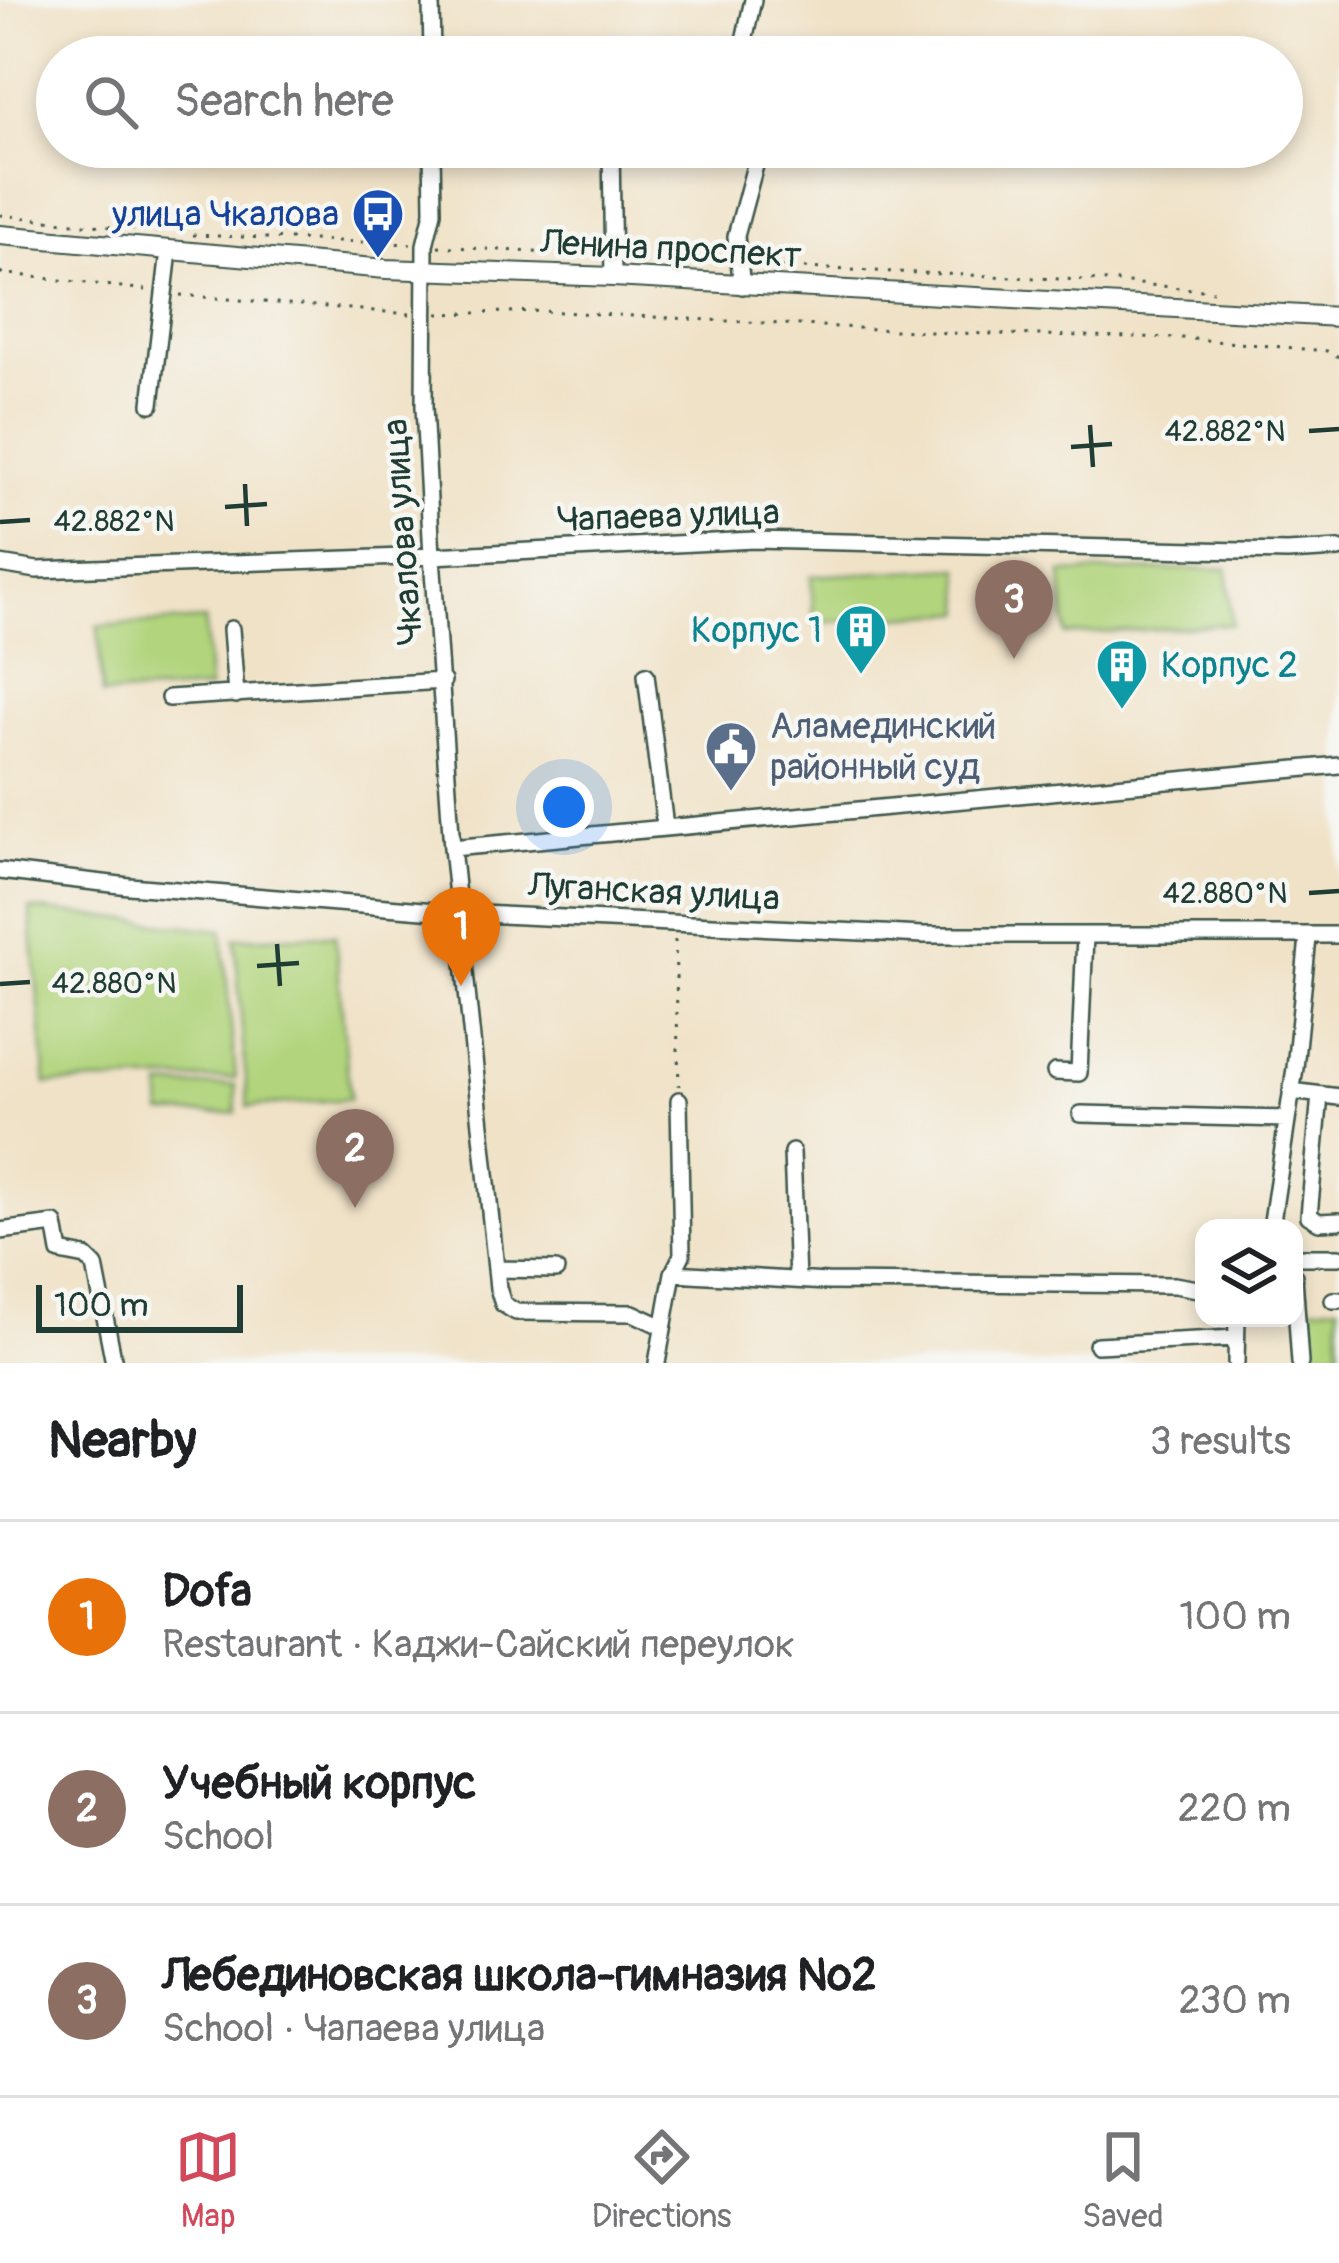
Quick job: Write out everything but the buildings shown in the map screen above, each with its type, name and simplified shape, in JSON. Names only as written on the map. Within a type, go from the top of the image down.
[{"type":"main road","name":"Ленина проспект","points":[[0,235],[425,271],[1339,317]]},
{"type":"street","points":[[431,0],[432,36]]},
{"type":"street","points":[[745,36],[753,0]]},
{"type":"street","name":"Чкалова улица","points":[[432,168],[424,315],[432,556],[452,848],[496,1268]]},
{"type":"street","points":[[611,168],[614,277]]},
{"type":"street","points":[[742,286],[736,236],[754,168]]},
{"type":"street","points":[[151,404],[169,251]]},
{"type":"street","name":"Чапаева улица","points":[[0,564],[38,569],[754,540],[1264,552],[1339,549]]},
{"type":"street","points":[[230,628],[236,695]]},
{"type":"street","points":[[646,675],[664,827]]},
{"type":"street","points":[[170,698],[443,681]]},
{"type":"street","points":[[452,848],[1339,765]]},
{"type":"street","name":"Луганская улица","points":[[0,871],[460,913],[924,935],[1339,935]]},
{"type":"street","points":[[1055,1072],[1079,1073],[1084,936]]},
{"type":"street","points":[[1272,1219],[1308,938]]},
{"type":"street","points":[[1291,1091],[1339,1097]]},
{"type":"street","points":[[1320,1095],[1309,1216],[1318,1222],[1339,1221]]},
{"type":"street","points":[[657,1363],[673,1273],[682,1255],[679,1100]]},
{"type":"street","points":[[1081,1114],[1287,1119]]},
{"type":"street","points":[[792,1152],[797,1280]]},
{"type":"street","points":[[0,1231],[55,1224],[60,1252],[86,1257],[95,1266],[114,1363]]},
{"type":"street","points":[[1303,1257],[1339,1257]]},
{"type":"street","points":[[556,1270],[496,1268],[500,1299],[516,1312],[633,1313],[663,1327]]},
{"type":"street","points":[[673,1273],[1195,1288]]},
{"type":"street","points":[[1236,1363],[1237,1327]]},
{"type":"street","points":[[1298,1327],[1300,1363]]},
{"type":"street","points":[[1097,1345],[1237,1339]]},
{"type":"path","points":[[0,273],[424,315],[542,311],[950,333],[1183,338],[1327,351],[1339,357]]},
{"type":"path","points":[[674,923],[679,1100]]},
{"type":"green space","points":[[960,568],[964,612],[814,623],[811,576]]},
{"type":"green space","points":[[1227,568],[1232,624],[1066,635],[1062,573]]},
{"type":"green space","points":[[205,620],[209,689],[102,695],[98,626]]},
{"type":"green space","points":[[30,909],[222,930],[236,1078],[46,1084]]},
{"type":"green space","points":[[335,935],[350,1099],[248,1107],[235,938]]},
{"type":"green space","points":[[236,1085],[236,1113],[162,1114],[162,1087]]},
{"type":"green space","points":[[1339,1305],[1339,1363],[1314,1363],[1309,1307]]},
{"type":"place","name":"улица Чкалова","points":[[378,260]]},
{"type":"place","name":"Лебединовская школа-гимназия №2","points":[[1014,659]]},
{"type":"place","name":"Корпус 1","points":[[861,676]]},
{"type":"place","name":"Корпус 2","points":[[1122,711]]},
{"type":"place","name":"Аламединский районный суд","points":[[731,793]]},
{"type":"place","name":"Dofa","points":[[461,986]]},
{"type":"place","name":"Учебный корпус","points":[[355,1208]]}]
